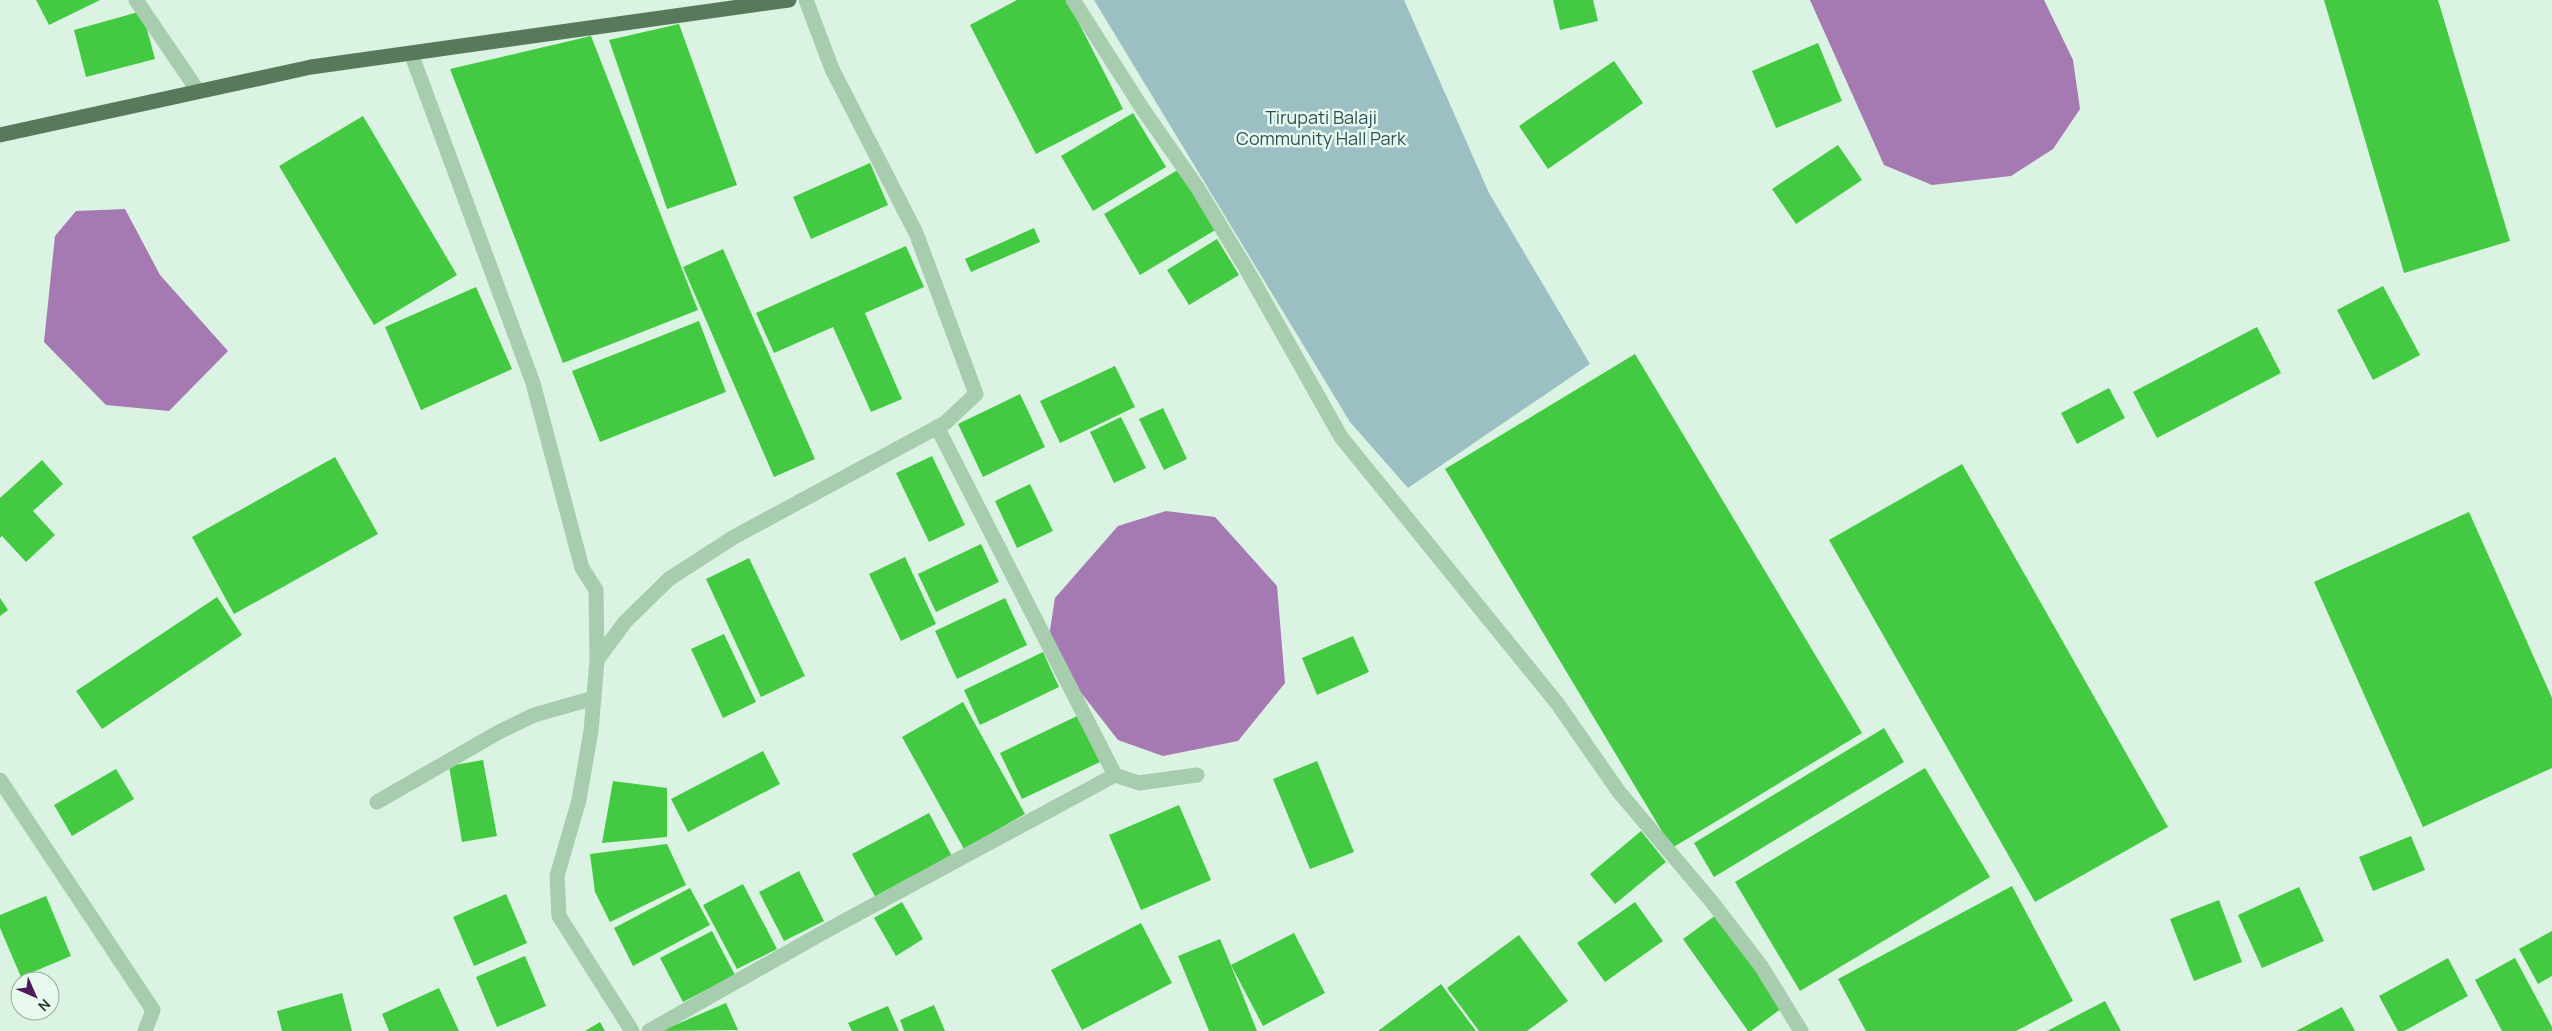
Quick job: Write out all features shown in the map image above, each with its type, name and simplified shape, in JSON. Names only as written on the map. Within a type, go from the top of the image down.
[{"type":"main road","points":[[0,135],[311,67],[789,0]]},
{"type":"street","points":[[136,0],[198,91]]},
{"type":"street","points":[[597,660],[624,622],[669,579],[734,538],[945,423],[976,394],[916,233],[832,69],[806,0]]},
{"type":"street","points":[[1073,0],[1142,108],[1197,187],[1247,270],[1341,437],[1556,703],[1619,792],[1712,902],[1761,966],[1798,1024]]},
{"type":"street","points":[[411,53],[533,383],[582,568],[596,590],[597,660],[592,731],[579,800],[557,876],[559,916],[632,1031]]},
{"type":"street","points":[[937,427],[1116,775],[1139,783],[1197,775]]},
{"type":"street","points":[[378,802],[534,715],[594,698]]},
{"type":"street","points":[[649,1031],[824,932],[1116,775]]},
{"type":"street","points":[[0,780],[153,1010],[146,1031]]},
{"type":"green space","name":"Tirupati Balaji Community Hall Park","points":[[1094,0],[1404,0],[1489,193],[1590,364],[1408,488],[1350,422]]},
{"type":"shaded area","points":[[1810,0],[2044,0],[2073,60],[2080,109],[2053,149],[2011,176],[1932,185],[1884,165]]},
{"type":"shaded area","points":[[125,209],[160,275],[228,351],[169,411],[106,405],[44,342],[55,236],[76,211]]},
{"type":"shaded area","points":[[1166,511],[1215,517],[1277,586],[1285,683],[1238,741],[1163,756],[1118,740],[1047,649],[1055,598],[1118,526]]},
{"type":"building","points":[[36,0],[100,0],[49,25]]},
{"type":"building","points":[[1017,0],[1067,0],[1123,109],[1036,154],[970,25]]},
{"type":"building","points":[[1553,0],[1593,0],[1598,21],[1560,30]]},
{"type":"building","points":[[2324,0],[2438,0],[2510,241],[2404,273]]},
{"type":"building","points":[[142,11],[155,59],[86,77],[74,30]]},
{"type":"building","points":[[679,24],[737,185],[667,209],[609,40]]},
{"type":"building","points":[[591,36],[698,310],[563,363],[450,69]]},
{"type":"building","points":[[1818,43],[1842,101],[1776,128],[1752,71]]},
{"type":"building","points":[[1614,61],[1643,103],[1548,169],[1519,126]]},
{"type":"building","points":[[1133,113],[1166,167],[1093,211],[1061,156]]},
{"type":"building","points":[[363,116],[457,275],[374,325],[279,166]]},
{"type":"building","points":[[1838,145],[1862,180],[1796,224],[1772,189]]},
{"type":"building","points":[[870,163],[888,205],[811,239],[793,197]]},
{"type":"building","points":[[1181,168],[1217,229],[1140,275],[1104,214]]},
{"type":"building","points":[[1034,228],[1040,242],[971,272],[965,259]]},
{"type":"building","points":[[1217,239],[1239,275],[1189,305],[1167,270]]},
{"type":"building","points":[[906,246],[924,287],[865,313],[902,399],[871,412],[833,327],[774,353],[756,313]]},
{"type":"building","points":[[723,249],[815,459],[774,477],[683,267]]},
{"type":"building","points":[[2383,286],[2420,355],[2373,380],[2337,310]]},
{"type":"building","points":[[476,287],[512,369],[421,410],[385,327]]},
{"type":"building","points":[[699,321],[726,392],[600,442],[572,371]]},
{"type":"building","points":[[2257,327],[2281,373],[2157,438],[2133,392]]},
{"type":"building","points":[[1635,354],[1862,733],[1672,848],[1445,469]]},
{"type":"building","points":[[1115,366],[1135,407],[1060,443],[1040,401]]},
{"type":"building","points":[[2109,388],[2125,418],[2077,444],[2061,413]]},
{"type":"building","points":[[1020,394],[1045,447],[983,477],[958,424]]},
{"type":"building","points":[[1163,408],[1187,459],[1164,470],[1139,419]]},
{"type":"building","points":[[1121,417],[1146,468],[1114,483],[1090,432]]},
{"type":"building","points":[[932,456],[965,525],[929,542],[896,473]]},
{"type":"building","points":[[335,457],[378,534],[234,614],[192,537]]},
{"type":"building","points":[[42,460],[63,484],[33,511],[55,535],[26,562],[2,536],[0,538],[0,498]]},
{"type":"building","points":[[1962,464],[2168,827],[2035,902],[1829,540]]},
{"type":"building","points":[[1030,484],[1053,531],[1017,548],[995,501]]},
{"type":"building","points":[[2469,512],[2552,698],[2552,768],[2423,827],[2314,582]]},
{"type":"building","points":[[981,544],[999,582],[936,612],[918,574]]},
{"type":"building","points":[[905,557],[936,624],[901,641],[869,574]]},
{"type":"building","points":[[749,558],[805,676],[761,697],[706,579]]},
{"type":"building","points":[[217,597],[242,635],[102,729],[76,691]]},
{"type":"building","points":[[0,598],[8,610],[0,616]]},
{"type":"building","points":[[1005,598],[1027,645],[957,679],[935,631]]},
{"type":"building","points":[[724,634],[756,702],[723,718],[691,649]]},
{"type":"building","points":[[1353,636],[1369,672],[1317,695],[1302,658]]},
{"type":"building","points":[[1043,652],[1059,687],[980,725],[964,690]]},
{"type":"building","points":[[963,702],[1025,814],[964,849],[902,737]]},
{"type":"building","points":[[1077,716],[1100,762],[1022,799],[1000,753]]},
{"type":"building","points":[[1884,728],[1904,762],[1714,877],[1694,843]]},
{"type":"building","points":[[763,751],[780,784],[688,832],[671,799]]},
{"type":"building","points":[[483,760],[497,836],[462,842],[449,766]]},
{"type":"building","points":[[1317,761],[1354,852],[1310,869],[1273,779]]},
{"type":"building","points":[[1925,768],[1990,877],[1800,991],[1735,882]]},
{"type":"building","points":[[116,769],[134,799],[72,836],[54,805]]},
{"type":"building","points":[[613,781],[667,788],[667,837],[602,843]]},
{"type":"building","points":[[1179,805],[1211,880],[1141,910],[1109,835]]},
{"type":"building","points":[[929,813],[954,860],[877,900],[852,854]]},
{"type":"building","points":[[1641,831],[1666,862],[1615,904],[1590,874]]},
{"type":"building","points":[[2411,836],[2425,870],[2373,891],[2359,857]]},
{"type":"building","points":[[667,844],[686,885],[610,922],[595,892],[590,854]]},
{"type":"building","points":[[799,871],[824,921],[784,941],[759,892]]},
{"type":"building","points":[[743,884],[777,949],[737,969],[703,905]]},
{"type":"building","points":[[2012,886],[2073,1001],[2016,1031],[1866,1031],[1838,979]]},
{"type":"building","points":[[2299,887],[2324,941],[2262,968],[2238,915]]},
{"type":"building","points":[[690,888],[710,925],[633,966],[614,928]]},
{"type":"building","points":[[506,894],[527,943],[474,966],[453,917]]},
{"type":"building","points":[[46,896],[71,956],[35,971],[18,971],[0,928],[0,915]]},
{"type":"building","points":[[2219,900],[2242,962],[2194,981],[2170,919]]},
{"type":"building","points":[[902,902],[923,939],[896,956],[874,918]]},
{"type":"building","points":[[1635,902],[1663,941],[1605,982],[1577,943]]},
{"type":"building","points":[[1716,915],[1782,1008],[1751,1031],[1748,1031],[1683,939]]},
{"type":"building","points":[[1141,923],[1172,983],[1082,1030],[1051,970]]},
{"type":"building","points":[[712,931],[735,975],[683,1002],[660,958]]},
{"type":"building","points":[[2552,931],[2552,976],[2538,984],[2519,949]]},
{"type":"building","points":[[1294,933],[1325,993],[1263,1026],[1231,965]]},
{"type":"building","points":[[1519,935],[1568,1001],[1527,1031],[1479,1031],[1447,988]]},
{"type":"building","points":[[1220,939],[1257,1031],[1209,1031],[1178,956]]},
{"type":"building","points":[[525,956],[546,1006],[497,1027],[476,977]]},
{"type":"building","points":[[2448,958],[2468,996],[2404,1031],[2398,1031],[2379,996]]},
{"type":"building","points":[[2515,958],[2552,1027],[2552,1031],[2502,1031],[2475,980]]},
{"type":"building","points":[[1441,984],[1476,1031],[1378,1031]]},
{"type":"building","points":[[439,988],[459,1031],[389,1031],[382,1014]]},
{"type":"building","points":[[342,993],[352,1031],[282,1031],[277,1011]]},
{"type":"building","points":[[2105,1001],[2121,1031],[2047,1031]]},
{"type":"building","points":[[726,1003],[738,1030],[661,1031]]},
{"type":"building","points":[[934,1005],[945,1031],[904,1031],[900,1020]]},
{"type":"building","points":[[888,1006],[899,1031],[852,1031],[848,1023]]},
{"type":"building","points":[[2342,1007],[2355,1031],[2296,1031]]},
{"type":"building","points":[[600,1022],[605,1031],[585,1031]]}]
